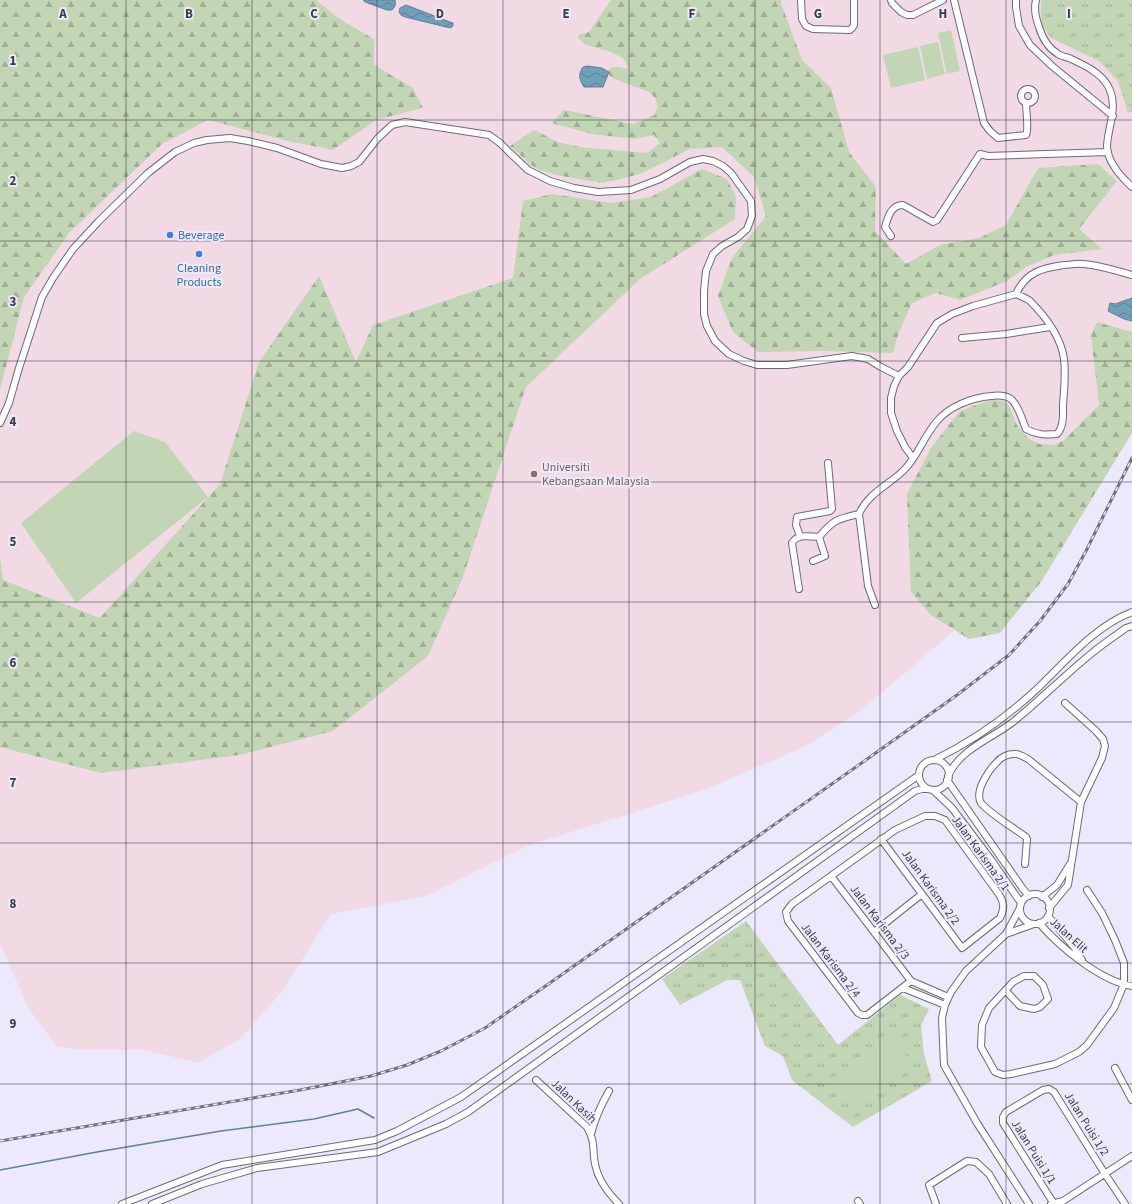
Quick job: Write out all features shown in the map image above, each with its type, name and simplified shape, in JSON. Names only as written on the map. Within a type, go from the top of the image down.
[{"type":"street","points":[[801,0],[802,19],[806,26],[813,29],[850,30],[854,25],[854,0]]},
{"type":"street","points":[[891,0],[901,12],[907,15],[913,15],[943,0]]},
{"type":"street","points":[[954,0],[986,128],[998,138],[1026,135],[1028,131],[1026,103]]},
{"type":"street","points":[[1016,0],[1019,26],[1030,45],[1052,66],[1113,116]]},
{"type":"street","points":[[1036,0],[1037,22],[1042,36],[1051,49],[1058,54],[1086,66],[1099,75],[1108,86],[1112,100],[1113,116],[1107,147],[1108,152],[1114,168],[1132,187]]},
{"type":"street","points":[[0,423],[8,403],[42,297],[73,249],[148,173],[171,156],[194,143],[230,138],[277,148],[321,164],[342,168],[352,166],[359,162],[378,138],[392,125],[405,122],[489,135],[500,143],[528,170],[550,181],[574,188],[598,192],[631,190],[660,179],[690,162],[703,159],[713,161],[723,166],[751,201],[752,216],[747,229],[713,254],[706,271],[704,314],[707,326],[715,341],[729,354],[757,365],[787,366],[852,356],[868,359],[881,368],[899,376]]},
{"type":"street","points":[[891,236],[886,227],[887,221],[889,215],[899,204],[903,204],[933,222],[938,220],[980,154],[988,156],[1108,152]]},
{"type":"street","points":[[1016,294],[1020,285],[1031,275],[1046,268],[1082,264],[1102,267],[1132,275]]},
{"type":"street","points":[[875,605],[868,586],[859,514],[868,499],[905,469],[913,458],[937,420],[968,400],[981,397],[1003,396],[1010,399],[1016,405],[1026,429],[1036,434],[1057,434],[1062,429],[1064,358],[1059,342],[1046,320],[1029,300],[1016,294],[959,311],[937,324],[908,367],[899,376],[894,386],[891,398],[892,413],[897,431],[913,458]]},
{"type":"street","points":[[962,338],[1006,334],[1050,327]]},
{"type":"street","points":[[800,536],[796,525],[797,517],[832,510],[828,463]]},
{"type":"street","points":[[799,588],[792,543],[794,540],[800,536],[819,537],[834,521],[839,518],[859,514]]},
{"type":"street","points":[[813,562],[824,556],[819,537]]},
{"type":"street","points":[[1037,924],[1030,923],[1024,919],[1022,916],[1021,906],[992,861],[952,808],[924,786],[920,781],[919,776],[922,766],[956,748],[1014,708],[1087,641],[1123,616],[1132,612]]},
{"type":"street","points":[[152,1204],[202,1184],[257,1168],[378,1152],[446,1124],[468,1112],[915,791],[922,789],[931,790],[942,788],[952,767],[968,751],[1011,723],[1036,703],[1092,653],[1126,628],[1132,626]]},
{"type":"street","points":[[1049,908],[1068,884],[1081,802],[1102,758],[1105,746],[1103,739],[1096,731],[1066,703]]},
{"type":"street","points":[[1025,864],[1026,837],[994,814],[982,803],[979,796],[979,789],[986,776],[998,761],[1005,756],[1014,754],[1020,755],[1028,759],[1081,802]]},
{"type":"street","points":[[934,760],[944,765],[947,770],[948,778],[1029,896]]},
{"type":"street","points":[[122,1204],[222,1165],[375,1140],[398,1131],[461,1097],[919,776]]},
{"type":"street","name":"Jalan Karisma 2/1","points":[[882,839],[895,830],[925,816],[935,816],[945,820],[998,893],[1004,906],[1000,918],[962,948]]},
{"type":"street","name":"Jalan Karisma 2/4","points":[[882,839],[792,904],[786,912],[788,921],[858,1013],[867,1015],[911,981]]},
{"type":"street","name":"Jalan Karisma 2/2","points":[[882,839],[962,948]]},
{"type":"street","points":[[1042,897],[1057,884],[1071,862]]},
{"type":"street","name":"Jalan Karisma 2/3","points":[[831,876],[911,981]]},
{"type":"street","points":[[1006,991],[1020,1006],[1034,1009],[1040,1007],[1048,999],[1043,985],[1034,976],[1024,976],[1013,982],[989,1008],[982,1025],[981,1047],[994,1072],[1003,1075],[1011,1074],[1055,1064],[1079,1052],[1087,1045],[1114,1008],[1124,984],[1124,963],[1102,913],[1087,890]]},
{"type":"street","points":[[874,932],[922,894]]},
{"type":"street","points":[[1006,934],[1044,921],[1048,916],[1049,908],[1047,902],[1036,894],[1023,900],[1006,934],[966,971],[951,992],[945,1005],[942,1018],[944,1065],[977,1122],[1029,1204]]},
{"type":"street","name":"Jalan Elit","points":[[1048,916],[1074,947],[1084,963]]},
{"type":"street","name":"Jalan Elit","points":[[1037,924],[1069,953],[1084,963],[1108,978],[1132,986]]},
{"type":"street","points":[[911,981],[948,997]]},
{"type":"street","points":[[903,988],[945,1005]]},
{"type":"street","points":[[1115,1068],[1132,1100]]},
{"type":"street","name":"Jalan Kasih","points":[[536,1080],[587,1127],[594,1142],[595,1164],[601,1181],[610,1195],[620,1204]]},
{"type":"street","name":"Jalan Puisi 1/2","points":[[1049,1089],[1054,1092],[1125,1204]]},
{"type":"street","name":"Jalan Puisi 1/1","points":[[1049,1089],[1043,1090],[1006,1112],[1003,1117],[1003,1123],[1053,1204]]},
{"type":"street","points":[[591,1134],[600,1105],[609,1091]]},
{"type":"street","points":[[1053,1204],[1062,1202],[1132,1156]]},
{"type":"street","points":[[936,1204],[929,1186],[967,1161],[976,1162],[989,1174],[1007,1204]]},
{"type":"shaded area","name":"Universiti Kebangsaan Malaysia","points":[[0,0],[1132,0],[1132,369],[969,618],[859,712],[806,746],[704,790],[527,846],[427,896],[331,914],[283,990],[242,1037],[199,1063],[145,1050],[88,1050],[57,1047],[29,1009],[0,944]]},
{"type":"green space","points":[[0,0],[316,0],[338,18],[374,39],[374,65],[413,88],[423,108],[376,120],[333,150],[288,141],[208,120],[162,144],[70,232],[24,297],[0,390]]},
{"type":"green space","points":[[611,0],[781,0],[802,60],[831,88],[849,152],[876,187],[875,231],[906,264],[940,245],[979,238],[1006,225],[1038,168],[1098,164],[1117,181],[1079,229],[1102,249],[1054,255],[1026,267],[1007,281],[960,300],[936,293],[912,303],[899,332],[893,353],[824,351],[758,352],[733,332],[718,296],[732,258],[766,216],[754,177],[722,147],[689,149],[639,174],[602,183],[556,175],[540,170],[531,165],[510,146],[534,130],[558,142],[580,147],[647,153],[660,143],[654,135],[635,139],[592,134],[551,123],[564,110],[633,124],[655,115],[657,106],[656,100],[652,95],[647,91],[626,84],[609,75],[608,70],[613,67],[628,69],[623,58],[609,51],[586,45],[578,38],[580,34],[589,32]]},
{"type":"green space","points":[[1041,0],[1132,0],[1132,112],[1128,113],[1118,81],[1099,61],[1051,38],[1041,23]]},
{"type":"green space","points":[[951,30],[960,71],[947,74],[938,33]]},
{"type":"green space","points":[[938,42],[945,74],[927,79],[920,46]]},
{"type":"green space","points":[[918,47],[925,80],[891,88],[883,55]]},
{"type":"green space","points":[[702,169],[727,179],[736,197],[735,219],[640,279],[526,387],[463,577],[428,656],[333,731],[239,755],[101,773],[0,747],[0,557],[3,580],[100,618],[220,484],[259,362],[319,276],[356,362],[373,325],[513,278],[523,201],[552,194],[610,203],[651,197]]},
{"type":"green space","points":[[1097,322],[1132,332],[1132,433],[1041,582],[1000,633],[969,639],[931,615],[911,592],[907,494],[931,448],[959,412],[978,404],[992,400],[1004,401],[1010,407],[1018,427],[1028,438],[1039,444],[1054,445],[1064,440],[1099,405],[1091,335]]},
{"type":"green space","points":[[134,431],[165,442],[208,497],[76,603],[21,523]]},
{"type":"green space","points":[[746,921],[838,1045],[900,995],[929,1009],[921,1025],[924,1054],[932,1081],[853,1127],[792,1080],[783,1056],[765,1046],[740,980],[727,980],[680,1005],[662,979]]},
{"type":"green space","points":[[890,1034],[912,1063],[856,1106],[834,1077]]},
{"type":"water","points":[[363,0],[395,0],[395,7],[392,10],[387,10]]},
{"type":"water","points":[[406,5],[453,23],[453,26],[451,28],[405,17],[399,12],[400,8]]},
{"type":"water","points":[[588,66],[602,68],[609,72],[603,87],[584,87],[580,79],[580,72],[583,67]]},
{"type":"water","points":[[1132,298],[1132,321],[1124,319],[1108,311],[1110,303],[1115,304]]},
{"type":"waterway","points":[[0,1170],[221,1131],[314,1119],[358,1109],[374,1118]]},
{"type":"railway","points":[[0,1141],[300,1090],[371,1076],[407,1065],[441,1051],[485,1028],[863,762],[957,695],[1009,655],[1040,621],[1068,584],[1132,458]]},
{"type":"place","name":"Beverage","points":[[170,235]]},
{"type":"place","name":"Cleaning Products","points":[[199,254]]},
{"type":"place","name":"Universiti Kebangsaan Malaysia","points":[[534,474]]}]
